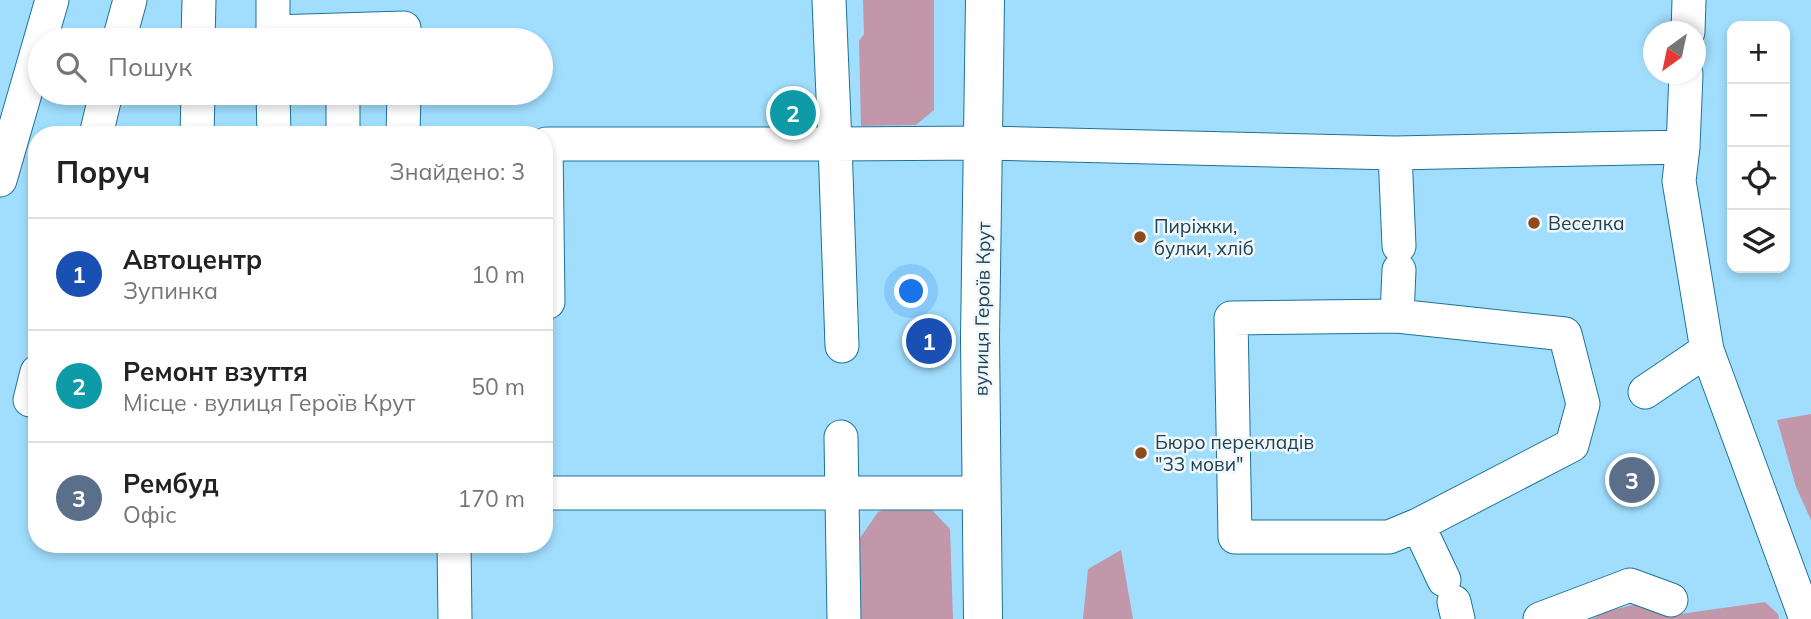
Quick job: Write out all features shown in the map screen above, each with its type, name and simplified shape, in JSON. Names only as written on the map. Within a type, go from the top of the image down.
[{"type":"main road","name":"вулиця Героїв Крут","points":[[983,619],[980,338],[985,143],[985,0]]},
{"type":"lane","points":[[44,28],[52,0]]},
{"type":"lane","points":[[123,28],[130,0]]},
{"type":"lane","points":[[198,28],[199,0]]},
{"type":"lane","points":[[829,0],[842,346]]},
{"type":"lane","points":[[1688,21],[1689,0]]},
{"type":"lane","points":[[273,24],[299,28]]},
{"type":"lane","points":[[0,180],[28,83]]},
{"type":"lane","points":[[1686,84],[1679,181],[1707,349],[1806,619]]},
{"type":"lane","points":[[98,126],[103,105]]},
{"type":"lane","points":[[197,126],[198,105]]},
{"type":"lane","points":[[273,105],[274,126]]},
{"type":"lane","points":[[343,126],[344,105]]},
{"type":"lane","points":[[403,126],[404,105]]},
{"type":"lane","points":[[553,144],[985,143],[1395,153],[1683,147]]},
{"type":"lane","points":[[1395,153],[1399,258],[1397,316]]},
{"type":"lane","points":[[1397,316],[1565,334],[1583,404],[1572,445],[1418,525],[1389,537],[1235,537],[1231,318],[1397,316]]},
{"type":"lane","points":[[1645,392],[1707,349]]},
{"type":"lane","points":[[841,436],[844,619]]},
{"type":"lane","points":[[553,493],[982,493]]},
{"type":"lane","points":[[1418,525],[1452,600]]},
{"type":"lane","points":[[454,553],[455,619]]},
{"type":"lane","points":[[1539,619],[1630,585],[1671,600]]},
{"type":"shaded area","points":[[863,0],[934,0],[934,110],[916,125],[861,126],[859,41],[864,34]]},
{"type":"shaded area","points":[[1811,414],[1811,520],[1796,487],[1777,420]]},
{"type":"shaded area","points":[[904,502],[928,506],[950,529],[953,619],[861,619],[860,538],[878,512]]},
{"type":"shaded area","points":[[1121,550],[1133,619],[1083,619],[1088,569]]},
{"type":"shaded area","points":[[1765,602],[1778,614],[1779,619],[1592,619],[1605,612],[1640,603],[1680,614]]},
{"type":"place","name":"Ремонт взуття","points":[[793,113]]},
{"type":"place","name":"Веселка","points":[[1534,223]]},
{"type":"place","name":"Пиріжки, булки, хліб","points":[[1140,237]]},
{"type":"place","name":"Автоцентр","points":[[929,341]]},
{"type":"place","name":"Бюро перекладів \"33 мови\"","points":[[1141,453]]},
{"type":"place","name":"Рембуд","points":[[1632,480]]}]
